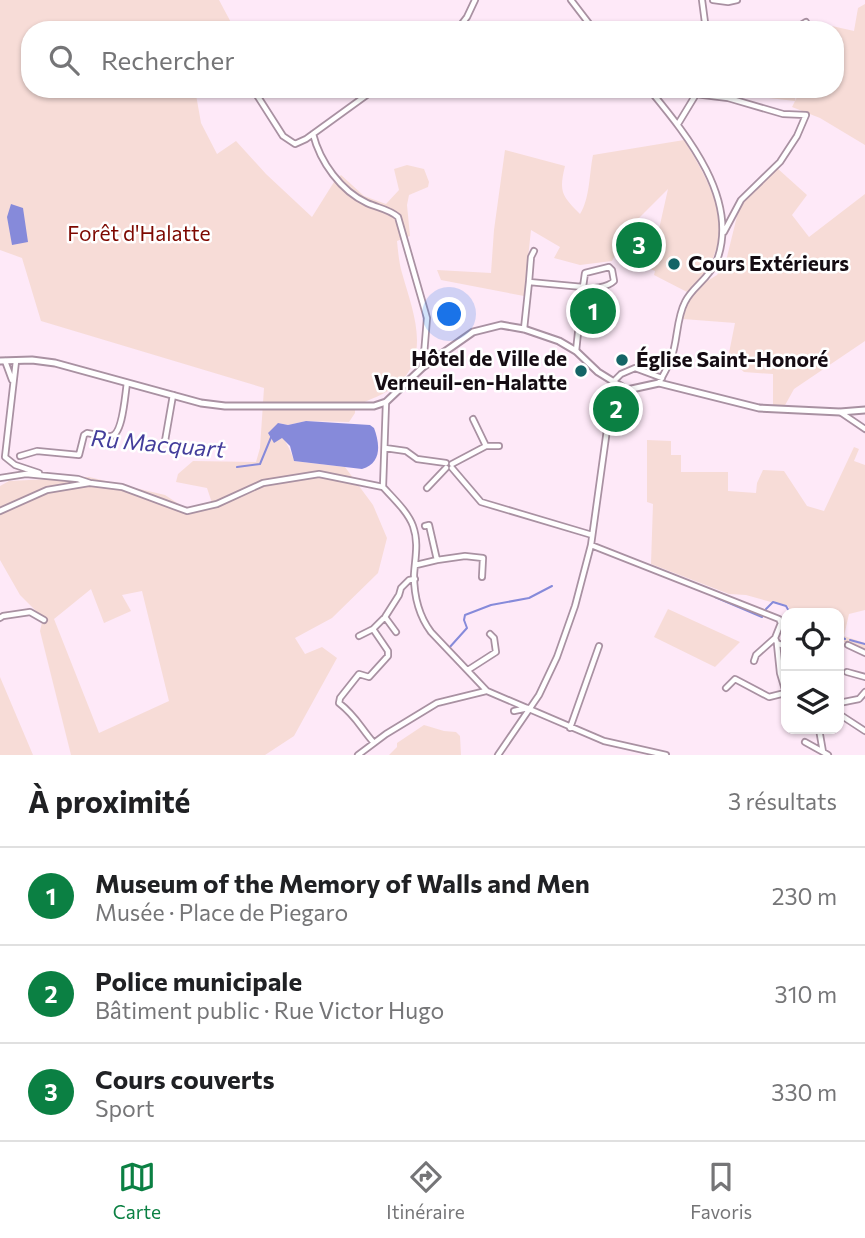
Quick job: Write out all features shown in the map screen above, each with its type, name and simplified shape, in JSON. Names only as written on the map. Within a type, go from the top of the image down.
[{"type":"street","points":[[464,21],[475,0]]},
{"type":"street","points":[[571,0],[587,21]]},
{"type":"street","points":[[702,0],[705,21]]},
{"type":"street","points":[[713,0],[737,0]]},
{"type":"street","points":[[259,98],[288,141],[300,143],[363,98]]},
{"type":"street","points":[[656,98],[678,124],[711,181],[721,215],[722,234]]},
{"type":"street","points":[[678,124],[692,98]]},
{"type":"street","points":[[12,383],[3,361],[55,363],[225,406],[374,406],[386,402],[423,367],[462,339],[481,329],[501,325],[524,329],[559,341],[576,351],[587,364],[615,384],[632,390],[660,380],[671,360],[684,302],[702,284],[714,266],[722,234],[741,200],[782,159],[797,136],[806,115],[781,113],[732,98]]},
{"type":"street","points":[[313,134],[325,163],[349,192],[396,215],[427,318],[423,367]]},
{"type":"street","points":[[524,329],[531,257],[534,251]]},
{"type":"street","points":[[529,282],[583,287],[589,290],[614,281],[612,270],[609,267],[585,273],[583,287],[576,351]]},
{"type":"street","points":[[16,360],[5,442],[9,458],[15,465],[44,474]]},
{"type":"street","points":[[498,755],[538,695],[575,606],[591,545],[615,384],[621,374],[635,368],[660,380],[760,408],[840,412],[865,410]]},
{"type":"street","points":[[20,456],[37,451],[81,451],[84,435],[87,433],[112,436],[117,433],[127,383]]},
{"type":"street","points":[[165,441],[173,395]]},
{"type":"street","points":[[383,487],[386,402]]},
{"type":"street","points":[[840,412],[865,429]]},
{"type":"street","points":[[473,419],[486,446]]},
{"type":"street","points":[[426,488],[449,466],[486,446],[499,446]]},
{"type":"street","points":[[385,448],[407,452],[417,459],[449,466],[481,502],[592,535]]},
{"type":"street","points":[[0,478],[44,474],[78,479],[122,487],[187,510],[217,504],[263,483],[319,474],[383,487],[412,524],[417,542],[416,598],[424,622],[457,662],[468,670],[486,691],[604,741],[666,755]]},
{"type":"street","points":[[0,511],[47,490],[90,483]]},
{"type":"street","points":[[425,526],[429,525],[438,560]]},
{"type":"street","points":[[591,545],[779,619],[781,623],[776,641],[782,671]]},
{"type":"street","points":[[415,565],[465,556],[482,558],[482,577]]},
{"type":"street","points":[[359,636],[373,629],[385,617],[401,588],[409,580],[415,579]]},
{"type":"street","points":[[0,618],[30,612],[44,620]]},
{"type":"street","points":[[385,617],[396,632]]},
{"type":"street","points":[[373,629],[388,651],[388,656],[369,677],[359,674],[340,698],[340,703],[356,716],[360,727],[374,743]]},
{"type":"street","points":[[468,670],[496,652],[494,638],[489,634]]},
{"type":"street","points":[[776,641],[781,644]]},
{"type":"street","points":[[754,661],[756,655],[776,641]]},
{"type":"street","points":[[848,645],[865,653]]},
{"type":"street","points":[[570,728],[599,646]]},
{"type":"street","points":[[847,672],[865,677]]},
{"type":"street","points":[[726,688],[735,679],[769,697],[781,694]]},
{"type":"street","points":[[358,755],[438,703],[486,691]]},
{"type":"street","points":[[844,702],[859,699],[865,692]]},
{"type":"street","points":[[514,711],[529,708]]},
{"type":"street","points":[[844,717],[865,732]]},
{"type":"street","points":[[819,734],[825,753]]},
{"type":"street","points":[[805,742],[825,753]]},
{"type":"green space","name":"Forêt d'Halatte","points":[[0,0],[219,0],[230,21],[21,21],[21,98],[197,98],[201,123],[217,154],[236,141],[266,174],[312,217],[341,175],[364,196],[386,204],[399,190],[394,169],[407,165],[424,169],[428,187],[409,195],[407,205],[410,236],[397,241],[416,331],[417,346],[408,372],[393,388],[355,407],[355,413],[349,422],[306,421],[288,425],[278,423],[294,461],[345,467],[373,505],[387,538],[378,573],[332,618],[295,638],[305,654],[322,647],[337,658],[294,736],[265,755],[71,755],[40,631],[43,618],[20,595],[0,560],[0,486],[9,481],[89,477],[165,495],[191,512],[212,503],[207,488],[176,482],[178,474],[193,461],[256,462],[260,448],[264,388],[41,321],[22,258],[0,250]],"holes":[[[91,589],[104,623],[131,611],[122,595],[142,591],[169,701],[99,733],[54,619]]]},
{"type":"green space","points":[[865,4],[865,145],[820,118],[792,107],[796,98],[844,98],[844,29],[854,31],[858,8]]},
{"type":"green space","points":[[768,98],[795,98],[795,101]]},
{"type":"green space","points":[[684,140],[703,172],[713,196],[720,232],[709,268],[687,292],[654,275],[655,271],[650,269],[668,189],[629,228],[612,261],[580,265],[554,258],[560,247],[531,230],[524,296],[441,280],[437,270],[491,273],[505,150],[565,166],[563,192],[580,214],[587,194],[593,155]]},
{"type":"green space","points":[[777,168],[807,195],[792,215],[809,237],[865,194],[865,341],[794,389],[784,407],[773,408],[773,374],[744,372],[728,358],[735,323],[683,319],[688,301],[704,283],[717,275],[726,261],[738,212],[749,193]]},
{"type":"green space","points":[[630,231],[654,236],[649,259],[644,258],[643,262],[629,259],[630,255],[625,254]]},
{"type":"green space","points":[[647,440],[671,441],[671,455],[681,455],[681,472],[728,472],[728,491],[756,493],[763,470],[784,471],[807,506],[824,511],[854,447],[859,449],[854,461],[865,465],[865,610],[849,614],[844,636],[844,608],[789,608],[746,595],[729,594],[651,564],[653,504],[647,502]]},
{"type":"green space","points":[[668,609],[740,642],[715,667],[654,637]]},
{"type":"green space","points":[[844,636],[865,643],[865,650],[844,642]]},
{"type":"green space","points":[[0,677],[33,755],[0,755]]},
{"type":"green space","points":[[424,725],[456,732],[460,736],[461,755],[389,755],[397,747],[397,743]]},
{"type":"water","points":[[11,204],[23,208],[28,242],[12,245],[7,217]]},
{"type":"water","points":[[306,421],[370,425],[374,428],[377,440],[376,458],[362,469],[294,461],[290,446],[282,438],[274,443],[268,433],[278,423],[288,425]]},
{"type":"waterway","name":"Ru Macquart","points":[[237,467],[260,464],[272,435]]},
{"type":"waterway","name":"Ru Macquart","points":[[449,648],[467,628],[465,615],[491,605],[529,598],[552,586]]},
{"type":"waterway","name":"Ru Macquart","points":[[715,597],[762,617],[763,615]]},
{"type":"waterway","name":"Ru Macquart","points":[[766,609],[773,602],[787,608]]},
{"type":"waterway","name":"Ru Macquart","points":[[850,640],[865,644]]},
{"type":"place","name":"Cours couverts","points":[[639,245]]},
{"type":"place","name":"Cours Extérieurs","points":[[674,264]]},
{"type":"place","name":"Museum of the Memory of Walls and Men","points":[[593,311]]},
{"type":"place","name":"Église Saint-Honoré","points":[[622,360]]},
{"type":"place","name":"Hôtel de Ville de Verneuil-en-Halatte","points":[[581,371]]},
{"type":"place","name":"Police municipale","points":[[616,409]]}]
